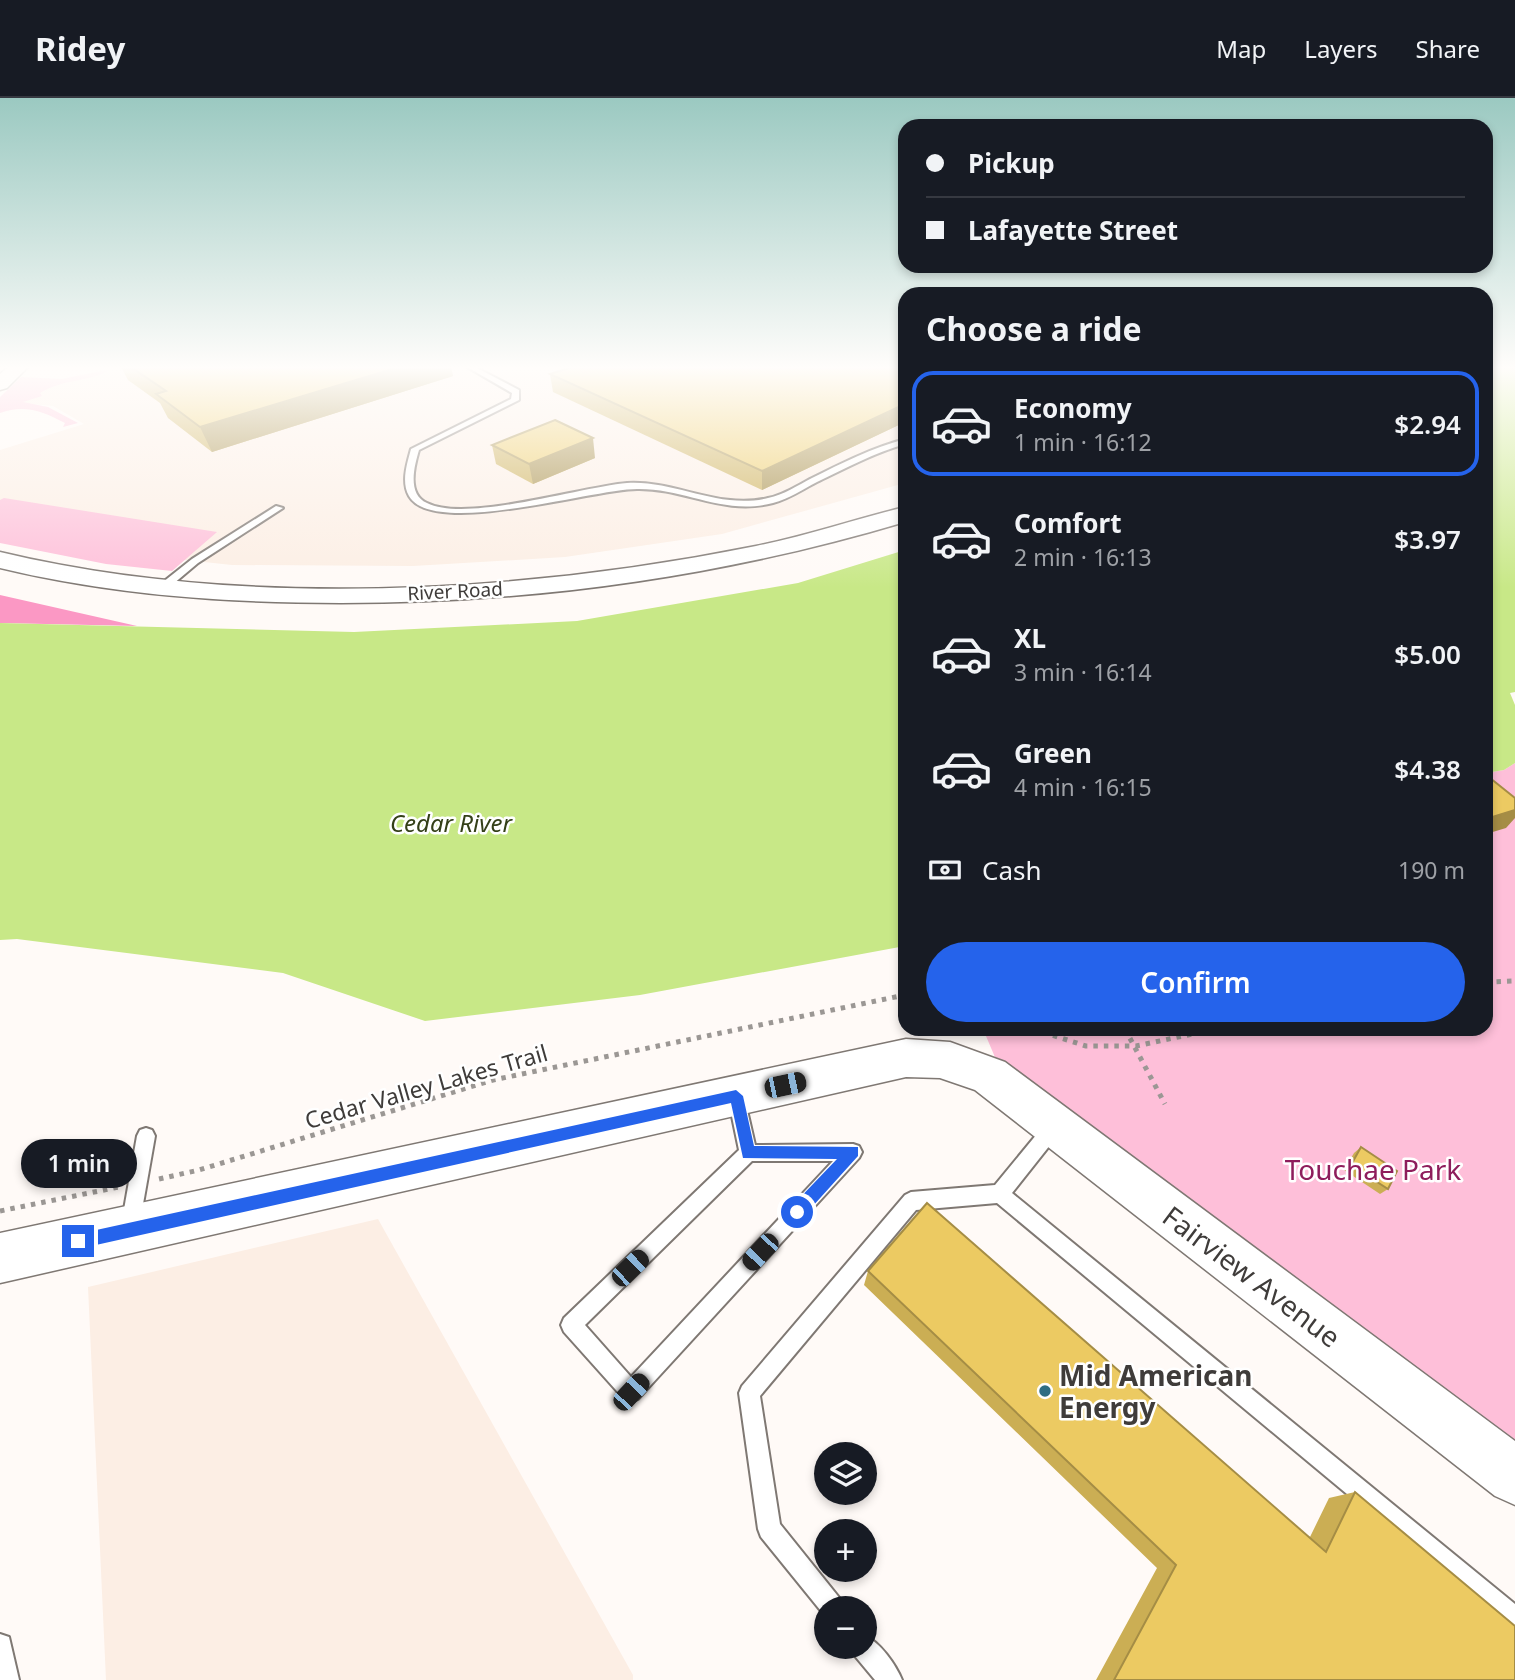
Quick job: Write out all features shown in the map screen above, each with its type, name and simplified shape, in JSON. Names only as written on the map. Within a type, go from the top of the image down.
[{"type":"main road","name":"River Road","points":[[0,560],[58,576],[162,589],[334,596],[455,592],[563,583],[743,556],[898,516]]},
{"type":"main road","name":"Fairview Avenue","points":[[0,1258],[906,1058],[934,1057],[955,1061],[990,1076],[1515,1476]]},
{"type":"lane","points":[[432,441],[415,449],[409,485],[424,506],[445,511],[475,510],[629,486],[717,503],[746,504],[773,500],[869,453],[898,444]]},
{"type":"lane","points":[[162,589],[195,561],[279,508]]},
{"type":"lane","points":[[736,1096],[748,1153]]},
{"type":"lane","points":[[1000,1194],[1055,1126]]},
{"type":"lane","points":[[130,1230],[146,1136]]},
{"type":"lane","points":[[853,1152],[631,1392],[571,1325],[748,1153],[853,1152]]},
{"type":"lane","points":[[823,1596],[769,1529],[749,1393],[911,1201],[1000,1194],[1515,1619]]},
{"type":"lane","points":[[0,1646],[7,1680]]},
{"type":"lane","points":[[873,1659],[890,1680]]},
{"type":"path","points":[[1493,982],[1515,981]]},
{"type":"path","name":"Cedar Valley Lakes Trail","points":[[0,1211],[199,1170],[493,1080],[898,996]]},
{"type":"path","points":[[1055,1036],[1086,1046],[1136,1046],[1183,1036]]},
{"type":"path","points":[[1130,1036],[1165,1104]]},
{"type":"shaded area","points":[[30,441],[898,441],[898,485],[722,534],[565,557],[413,566],[232,565],[110,552],[0,528],[0,450]]},
{"type":"shaded area","points":[[0,595],[137,626],[0,623]]},
{"type":"shaded area","points":[[378,1219],[633,1675],[633,1680],[106,1680],[88,1287]]},
{"type":"green space","points":[[4,498],[217,532],[172,571],[106,564],[0,543],[0,500]]},
{"type":"green space","name":"Touchae Park","points":[[1515,763],[1515,1450],[997,1062],[986,1036],[1493,1036],[1493,772],[1504,770]]},
{"type":"water","points":[[1493,441],[1515,441],[1515,692],[1510,693],[1515,705],[1515,763],[1504,770],[1493,772]]},
{"type":"water","name":"Cedar River","points":[[898,552],[898,947],[640,995],[425,1021],[283,973],[17,939],[0,940],[0,623],[354,632],[577,621],[798,583]]},
{"type":"building","points":[[503,441],[586,441],[529,464],[492,445]]},
{"type":"building","points":[[696,441],[826,441],[762,471]]},
{"type":"building","points":[[1493,780],[1515,798],[1515,810],[1493,817]]},
{"type":"building","points":[[1361,1147],[1397,1171],[1388,1189],[1351,1165]]},
{"type":"building","name":"Mid American Energy","points":[[927,1203],[1326,1552],[1355,1492],[1515,1626],[1515,1680],[1114,1680],[1176,1565],[868,1271]]},
{"type":"place","name":"Mid American Energy","points":[[1045,1391]]},
{"type":"route","points":[[78,1241],[736,1096],[748,1153],[853,1152],[797,1212]]}]
